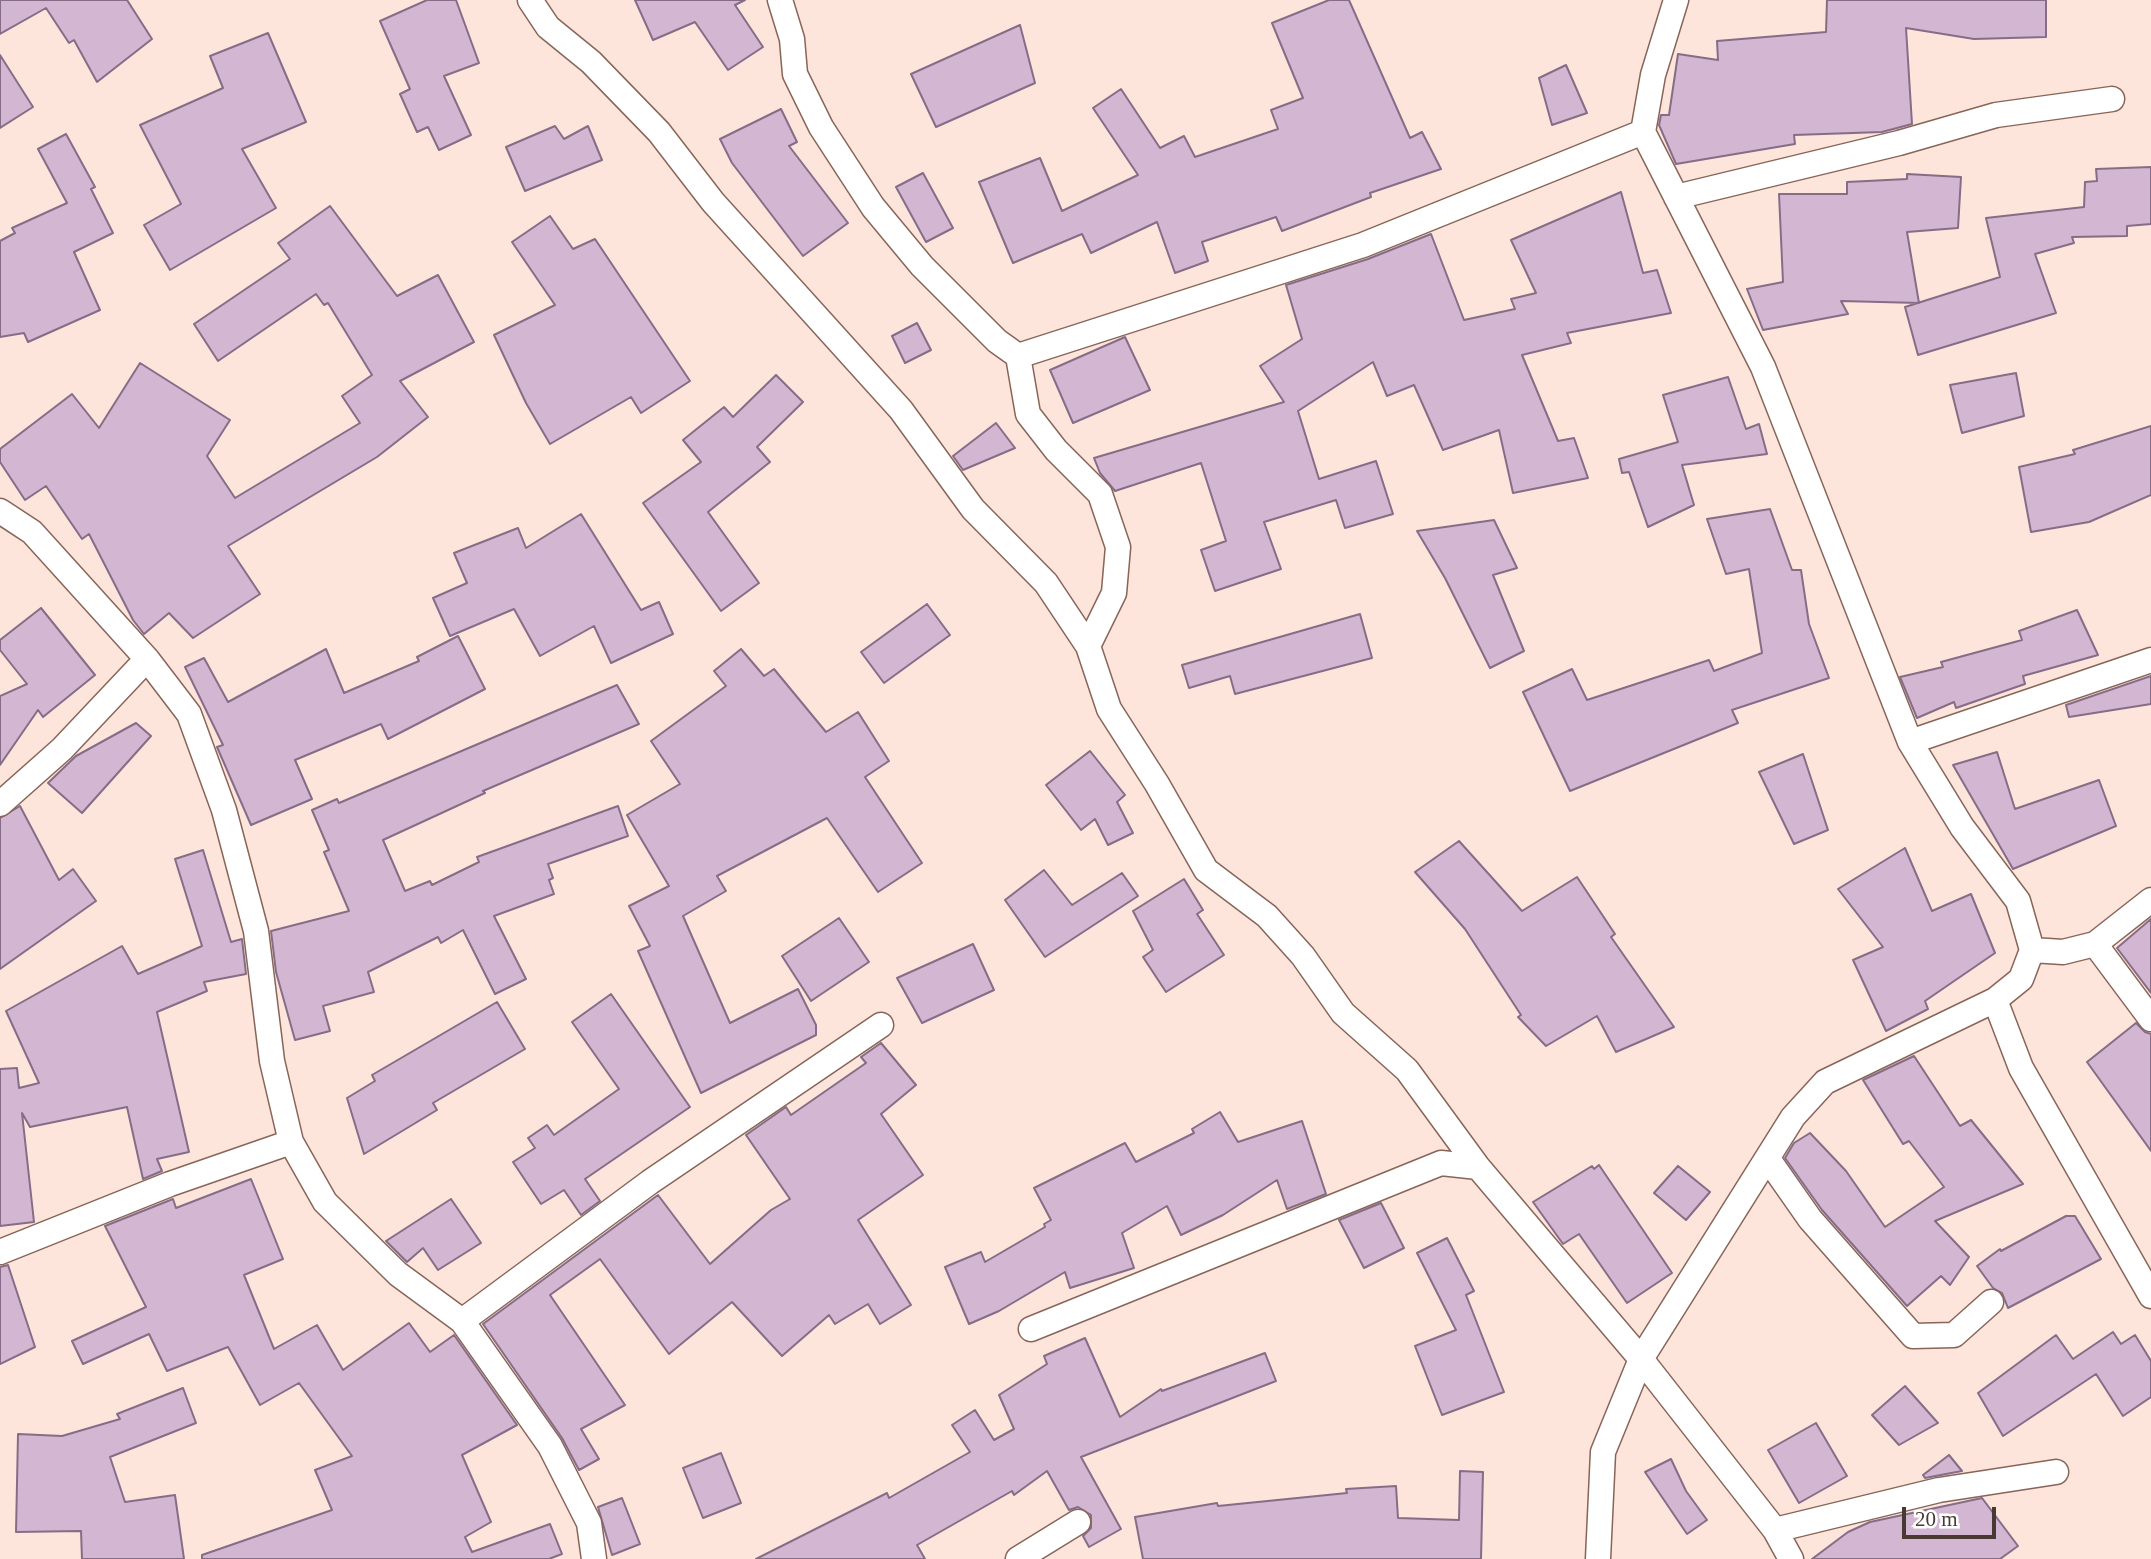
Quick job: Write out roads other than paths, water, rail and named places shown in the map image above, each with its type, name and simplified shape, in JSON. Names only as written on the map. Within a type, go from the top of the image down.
[{"type":"street","points":[[530,0],[548,27],[592,62],[659,132],[713,202],[901,410],[973,509],[1046,583],[1088,646],[1109,709],[1157,784],[1206,870],[1268,916],[1303,956],[1343,1013],[1406,1070],[1478,1167],[1641,1359],[1775,1530],[1791,1559]]},
{"type":"street","points":[[780,0],[792,39],[795,74],[821,127],[873,207],[922,267],[998,341],[1018,356],[1028,414],[1056,450],[1100,494],[1118,547],[1114,593],[1088,646]]},
{"type":"street","points":[[1598,1559],[1604,1452],[1641,1359],[1793,1117],[1825,1082],[1996,1000],[2021,979],[2032,950],[2018,901],[1962,827],[1910,742],[1763,368],[1643,132],[1653,75],[1676,0]]},
{"type":"street","points":[[1676,198],[1899,143],[1996,115],[2112,99]]},
{"type":"street","points":[[1018,356],[1363,245],[1643,132]]},
{"type":"street","points":[[0,511],[32,532],[147,659],[189,714],[224,810],[256,931],[272,1061],[291,1142],[326,1202],[398,1274],[463,1321],[550,1446],[589,1523],[593,1559]]},
{"type":"street","points":[[0,804],[62,749],[147,659]]},
{"type":"street","points":[[1910,742],[2151,660]]},
{"type":"street","points":[[2032,950],[2063,952],[2095,944],[2151,900]]},
{"type":"street","points":[[2095,944],[2151,1019]]},
{"type":"street","points":[[1996,1000],[2021,1068],[2151,1296]]},
{"type":"street","points":[[463,1321],[672,1166],[881,1025]]},
{"type":"street","points":[[0,1252],[170,1184],[291,1142]]},
{"type":"street","points":[[1768,1159],[1810,1219],[1913,1336],[1954,1335],[1991,1302]]},
{"type":"street","points":[[1031,1329],[1441,1163],[1478,1167]]},
{"type":"street","points":[[1775,1530],[1939,1490],[2056,1472]]},
{"type":"street","points":[[1018,1559],[1078,1522]]}]
